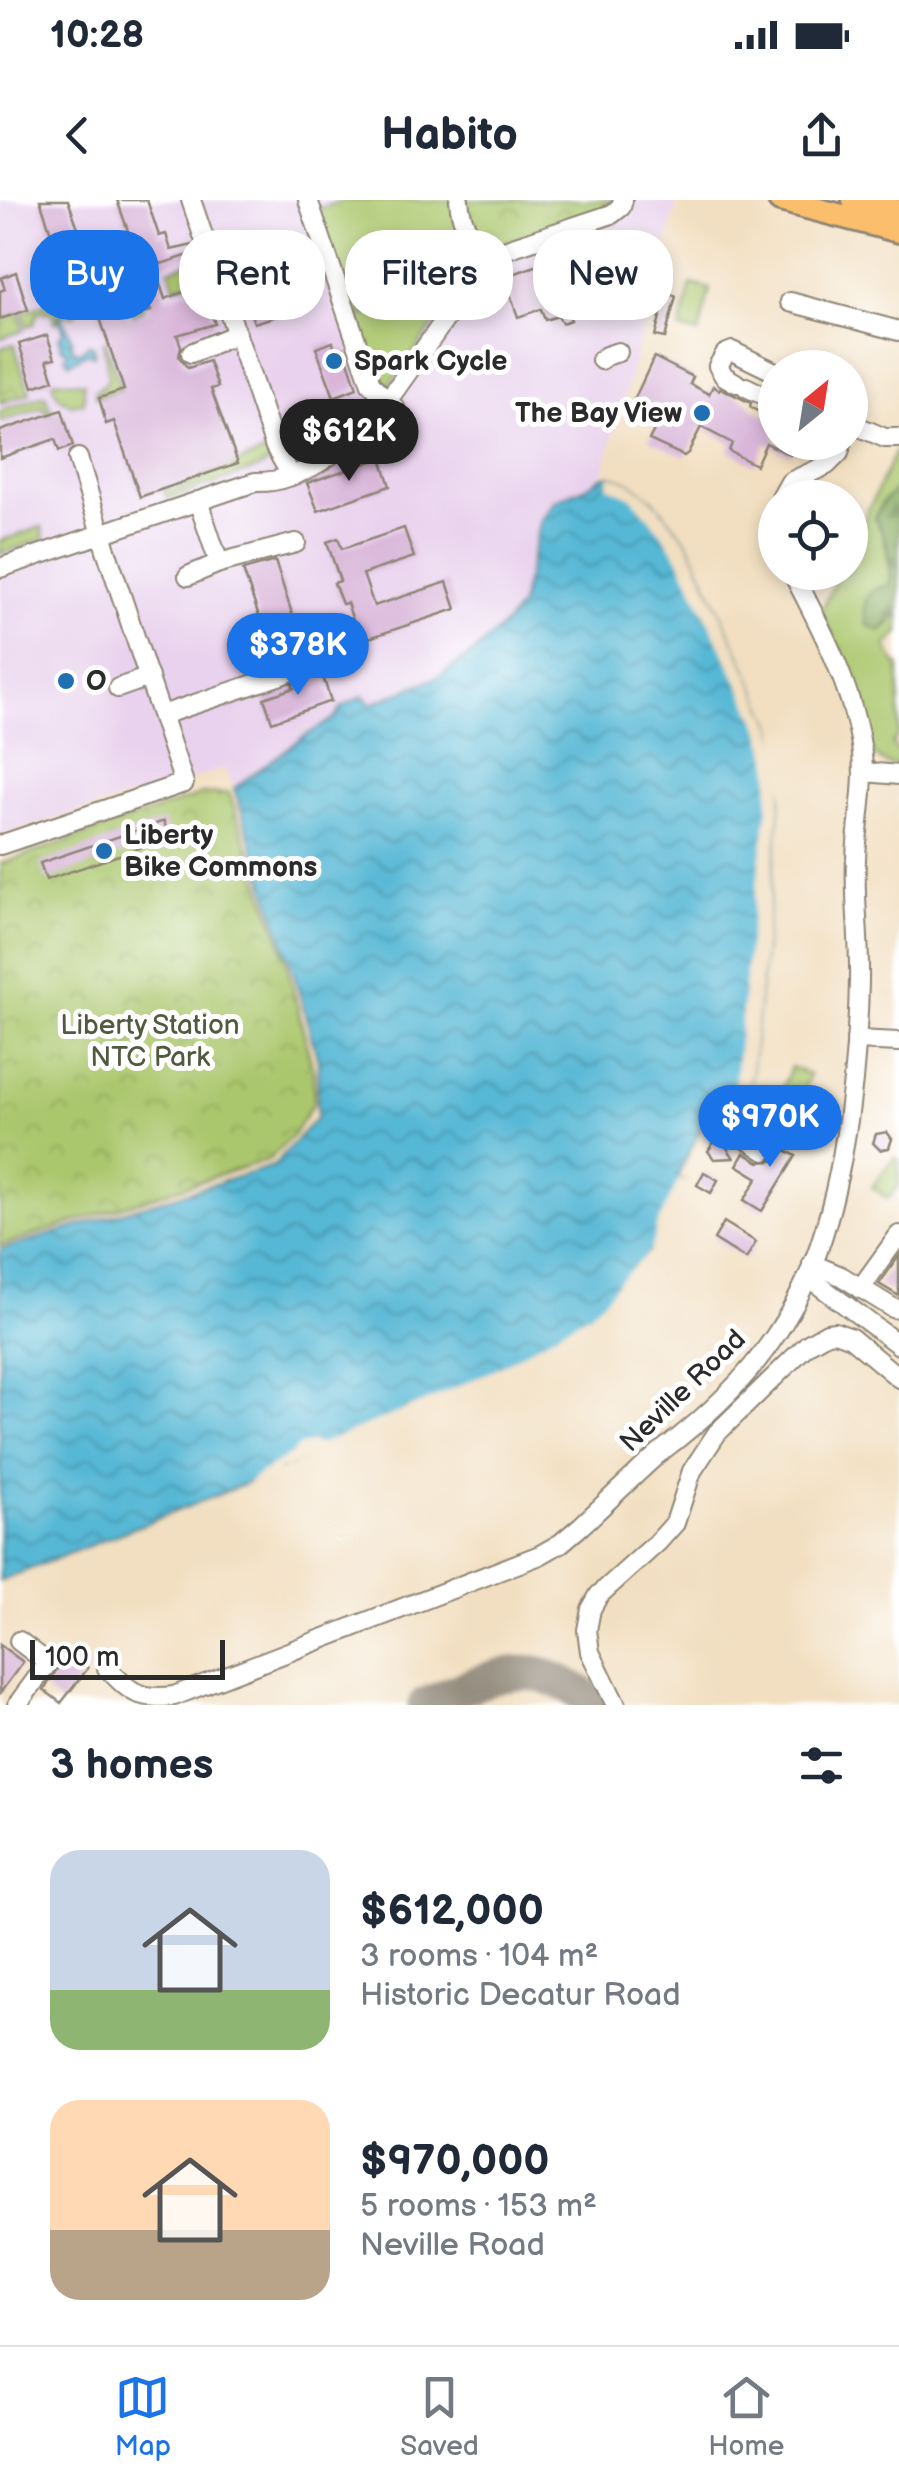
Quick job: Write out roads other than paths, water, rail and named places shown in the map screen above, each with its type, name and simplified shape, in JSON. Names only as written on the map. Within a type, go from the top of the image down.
[{"type":"main road","points":[[780,200],[899,231]]},
{"type":"main road","points":[[854,200],[899,211]]},
{"type":"street","points":[[191,200],[275,447],[291,475]]},
{"type":"street","points":[[308,200],[370,384],[391,405]]},
{"type":"street","points":[[460,200],[460,214],[467,230]]},
{"type":"street","points":[[513,247],[612,214],[622,207],[623,200]]},
{"type":"street","points":[[790,302],[899,332]]},
{"type":"street","points":[[0,568],[255,482],[271,482],[318,462],[391,405],[447,320]]},
{"type":"street","points":[[191,352],[237,334]]},
{"type":"street","points":[[758,364],[732,351],[725,354],[718,366],[724,376],[758,393]]},
{"type":"street","points":[[868,432],[899,438]]},
{"type":"street","points":[[255,482],[275,461],[275,447]]},
{"type":"street","points":[[0,846],[184,783],[78,458]]},
{"type":"street","points":[[794,480],[832,460]]},
{"type":"street","points":[[198,501],[218,563]]},
{"type":"street","points":[[188,576],[218,563],[296,543]]},
{"type":"street","name":"Neville Road","points":[[106,1657],[106,1668],[138,1695],[151,1699],[174,1696],[540,1555],[561,1543],[738,1384],[790,1314],[810,1270],[839,1176],[856,1040],[856,859],[865,772],[845,686],[800,590]]},
{"type":"street","points":[[162,715],[317,663],[328,644]]},
{"type":"street","points":[[118,688],[149,678]]},
{"type":"street","points":[[865,772],[899,775]]},
{"type":"street","points":[[856,1040],[899,1042]]},
{"type":"street","points":[[714,1119],[765,1151]]},
{"type":"street","points":[[860,1288],[899,1235]]},
{"type":"street","points":[[810,1270],[841,1276],[899,1309]]},
{"type":"street","points":[[810,1270],[899,1344]]},
{"type":"street","points":[[616,1705],[590,1652],[587,1630],[591,1609],[606,1588],[675,1523],[692,1471],[711,1439],[808,1344],[827,1333],[851,1338],[899,1378]]},
{"type":"street","points":[[17,1705],[48,1663],[19,1641]]},
{"type":"water","points":[[59,320],[64,320],[74,352],[90,344],[94,355],[88,353],[69,363],[59,338],[64,330]]},
{"type":"water","points":[[610,475],[631,483],[654,501],[688,543],[774,729],[781,797],[745,1128],[702,1127],[677,1177],[686,1182],[650,1251],[601,1307],[513,1367],[280,1470],[0,1581],[0,1250],[273,1166],[317,1117],[318,1061],[234,788],[335,718],[341,708],[363,696],[371,704],[436,678],[476,651],[520,606],[541,520],[556,500]]},
{"type":"place","name":"Spark Cycle","points":[[334,361]]},
{"type":"place","name":"The Bay View","points":[[702,413]]},
{"type":"place","name":"O","points":[[66,681]]},
{"type":"place","name":"Liberty Bike Commons","points":[[104,851]]},
{"type":"park label","name":"Liberty Station NTC Park","points":[[150,1041]]}]
